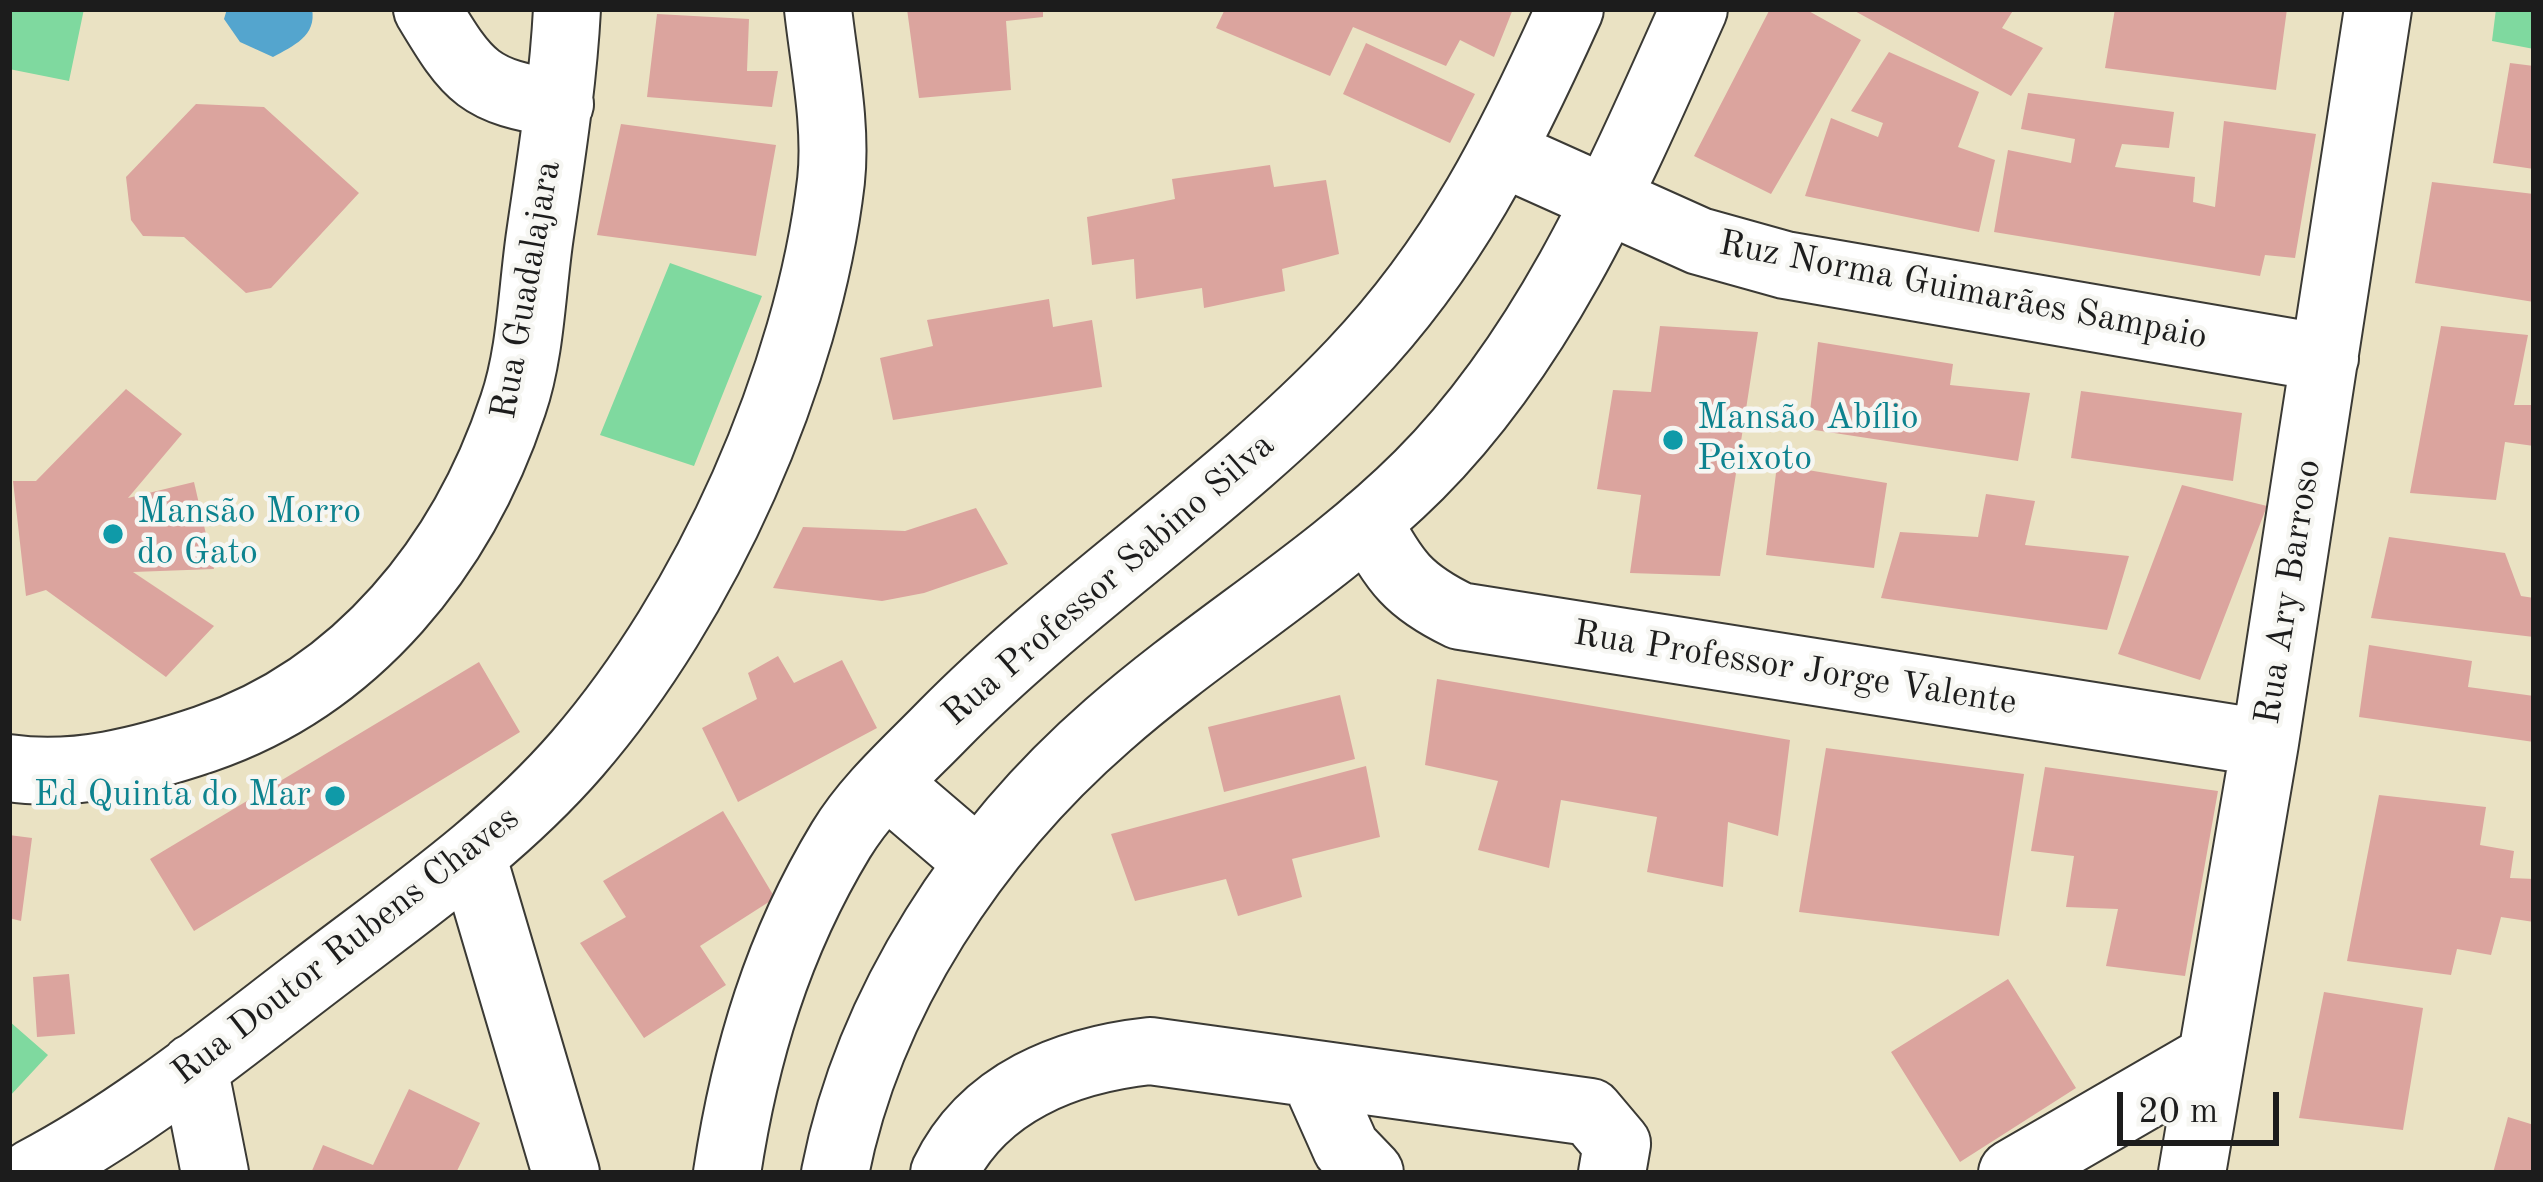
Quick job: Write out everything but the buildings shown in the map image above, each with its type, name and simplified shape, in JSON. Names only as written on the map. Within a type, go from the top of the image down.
[{"type":"street","points":[[427,9],[459,62],[502,95],[560,104]]},
{"type":"street","name":"Rua Guadalajara","points":[[9,768],[42,773],[149,758],[255,722],[352,658],[422,583],[477,496],[515,401],[560,104],[567,9]]},
{"type":"street","name":"Rua Doutor Rubens Chaves","points":[[32,1173],[85,1145],[194,1067],[472,856],[576,755],[648,659],[705,560],[772,416],[812,291],[831,176],[818,9]]},
{"type":"street","name":"Rua Professor Sabino Silva","points":[[727,1173],[742,1074],[794,926],[843,836],[886,783],[1000,667],[1352,363],[1434,265],[1505,154],[1570,9]]},
{"type":"street","points":[[835,1173],[846,1116],[898,994],[976,860],[1107,726],[1367,522],[1422,472],[1479,405],[1542,315],[1607,203],[1694,9]]},
{"type":"street","name":"Rua Ary Barroso","points":[[2192,1173],[2265,743],[2378,9]]},
{"type":"street","points":[[1505,154],[1607,203]]},
{"type":"street","name":"Ruz Norma Guimarães Sampaio","points":[[1607,203],[1699,241],[1785,265],[2325,358]]},
{"type":"street","name":"Rua Professor Jorge Valente","points":[[1367,522],[1396,574],[1422,598],[1460,616],[2265,743]]},
{"type":"street","points":[[886,783],[976,860]]},
{"type":"street","points":[[472,856],[566,1173]]},
{"type":"street","points":[[944,1173],[986,1116],[1037,1079],[1088,1058],[1150,1051],[1590,1112],[1617,1144],[1612,1173]]},
{"type":"street","points":[[2012,1173],[2209,1059]]},
{"type":"street","points":[[194,1067],[214,1173]]},
{"type":"street","points":[[1313,1073],[1346,1148],[1370,1173]]},
{"type":"green space","points":[[9,9],[84,9],[69,81],[9,69]]},
{"type":"green space","points":[[2496,9],[2534,9],[2534,49],[2492,41]]},
{"type":"green space","points":[[670,263],[762,296],[694,466],[600,435]]},
{"type":"green space","points":[[9,1021],[48,1055],[9,1097]]},
{"type":"water","points":[[227,9],[312,9],[313,18],[302,39],[273,57],[240,42],[224,19]]},
{"type":"place","name":"Mansão Abílio Peixoto","points":[[1673,440]]},
{"type":"place","name":"Mansão Morro do Gato","points":[[113,534]]},
{"type":"place","name":"Ed Quinta do Mar","points":[[335,796]]}]
